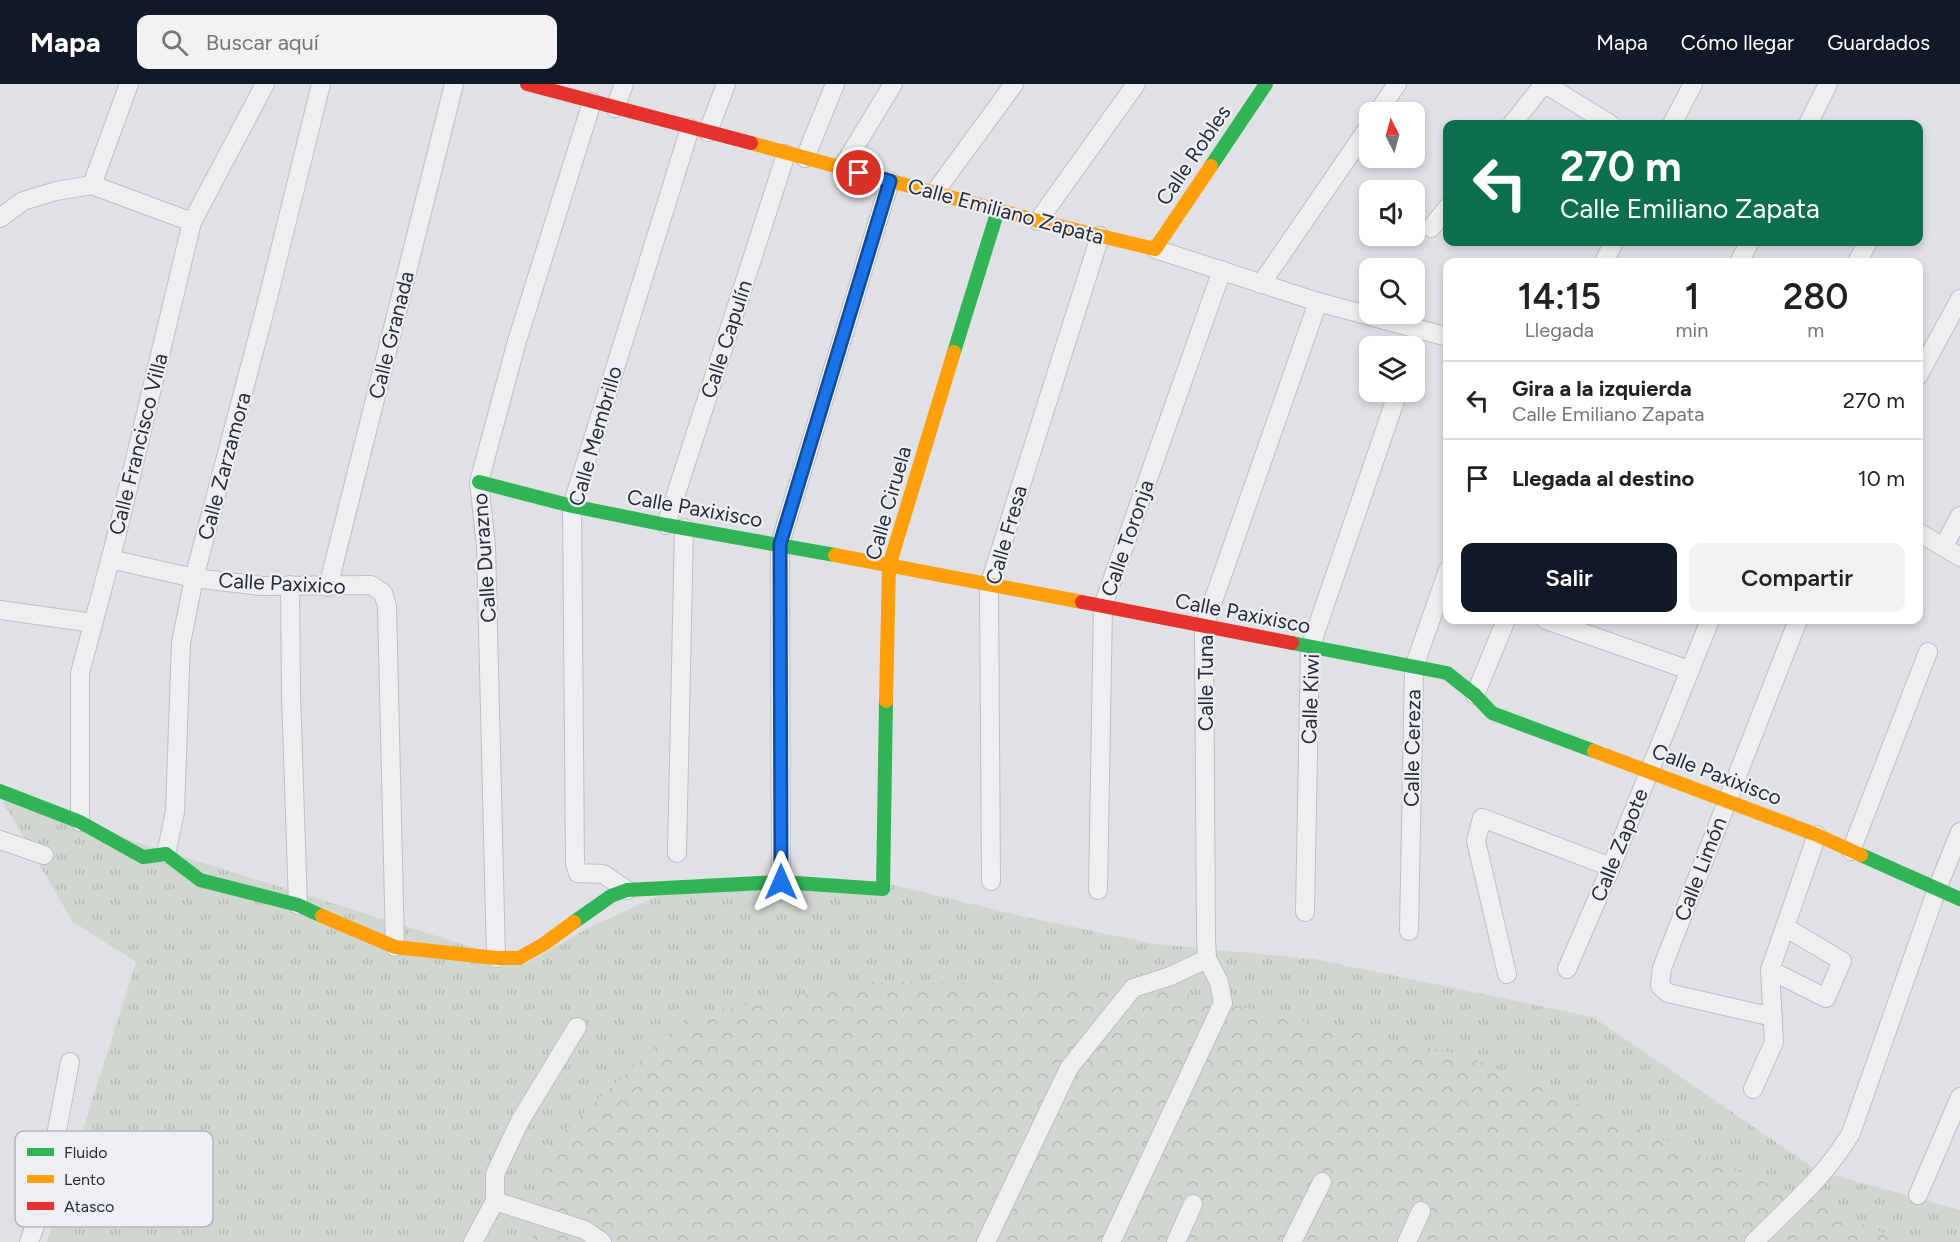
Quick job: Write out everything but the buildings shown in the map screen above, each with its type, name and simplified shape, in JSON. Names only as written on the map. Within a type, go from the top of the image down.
[{"type":"street","points":[[92,185],[129,84]]},
{"type":"street","name":"Calle Francisco Villa","points":[[80,822],[80,673],[116,538],[192,222],[265,84]]},
{"type":"street","name":"Calle Zarzamora","points":[[166,854],[175,812],[181,643],[195,578],[321,84]]},
{"type":"street","name":"Calle Granada","points":[[328,587],[454,84]]},
{"type":"street","name":"Calle Emiliano Zapata","points":[[527,84],[1038,221],[1155,249],[1318,302],[1411,336]]},
{"type":"street","points":[[615,108],[624,84]]},
{"type":"street","points":[[708,132],[726,84]]},
{"type":"street","points":[[805,158],[835,84]]},
{"type":"street","points":[[842,168],[893,84]]},
{"type":"street","points":[[935,192],[1014,84]]},
{"type":"street","points":[[1038,221],[1136,84]]},
{"type":"street","name":"Calle Robles","points":[[1155,249],[1266,84]]},
{"type":"street","points":[[1385,102],[1397,84]]},
{"type":"street","points":[[1515,120],[1545,84],[1604,120]]},
{"type":"street","points":[[1674,120],[1693,84]]},
{"type":"street","points":[[1810,120],[1828,84]]},
{"type":"street","name":"Calle Durazno","points":[[495,958],[486,546],[479,482],[517,341],[592,102]]},
{"type":"street","name":"Calle Membrillo","points":[[627,890],[603,874],[578,873],[575,863],[572,506],[690,128]]},
{"type":"street","points":[[1262,284],[1359,141]]},
{"type":"street","name":"Calle Capulín","points":[[677,853],[675,527],[786,154]]},
{"type":"street","points":[[0,790],[80,822],[142,857],[166,854],[200,880],[298,905],[395,947],[495,958],[519,958],[544,944],[611,896],[627,890],[781,882],[780,544],[890,181]]},
{"type":"street","points":[[0,218],[23,201],[56,190],[92,185],[192,222]]},
{"type":"street","name":"Calle Ciruela","points":[[781,882],[883,889],[890,566],[998,210]]},
{"type":"street","points":[[1431,228],[1443,213]]},
{"type":"street","name":"Calle Fresa","points":[[991,881],[989,586],[1100,236]]},
{"type":"street","name":"Calle Toronja","points":[[1098,891],[1103,606],[1222,270]]},
{"type":"street","points":[[1923,367],[1960,299]]},
{"type":"street","name":"Calle Tuna","points":[[1111,1242],[1223,1003],[1219,981],[1208,959],[1206,938],[1204,627],[1318,302]]},
{"type":"street","name":"Calle Emiliano Zapata","points":[[1425,338],[1443,337]]},
{"type":"street","name":"Calle Kiwi","points":[[1305,912],[1311,648],[1395,402]]},
{"type":"street","name":"Calle Paxixisco","points":[[479,482],[572,506],[675,527],[780,544],[1447,673],[1475,695],[1492,713],[1816,835],[1960,899]]},
{"type":"street","points":[[1944,546],[1960,516]]},
{"type":"street","points":[[1923,535],[1960,557]]},
{"type":"street","name":"Calle Paxixico","points":[[110,559],[195,578],[261,586],[371,585],[382,593],[387,606],[395,947]]},
{"type":"street","name":"Calle Cereza","points":[[1409,931],[1414,667],[1443,584]]},
{"type":"street","points":[[290,585],[298,905]]},
{"type":"street","points":[[0,610],[93,623]]},
{"type":"street","points":[[1475,695],[1504,624]]},
{"type":"street","points":[[1557,624],[1689,670]]},
{"type":"street","name":"Calle Zapote","points":[[1567,969],[1611,867],[1708,624]]},
{"type":"street","name":"Calle Limón","points":[[1773,1017],[1668,993],[1660,986],[1662,968],[1796,624]]},
{"type":"street","points":[[1851,851],[1928,652]]},
{"type":"street","points":[[1507,974],[1476,841],[1482,818],[1611,867]]},
{"type":"street","points":[[1754,1242],[1822,1176],[1838,1156],[1851,1133],[1937,889],[1960,832]]},
{"type":"street","points":[[1753,1089],[1774,1042],[1770,970],[1816,835]]},
{"type":"street","points":[[0,840],[44,855]]},
{"type":"street","points":[[1770,970],[1826,998],[1842,961],[1785,927]]},
{"type":"street","points":[[986,1242],[1070,1068],[1133,988],[1168,977],[1208,959]]},
{"type":"street","points":[[473,1242],[495,1201],[495,1174],[520,1121],[577,1027]]},
{"type":"street","points":[[57,1131],[70,1062]]},
{"type":"street","points":[[1918,1195],[1958,1108]]},
{"type":"street","points":[[1292,1242],[1322,1182]]},
{"type":"street","points":[[495,1201],[602,1242]]},
{"type":"street","points":[[1176,1242],[1193,1204]]},
{"type":"street","points":[[1407,1242],[1422,1211]]},
{"type":"street","points":[[29,1242],[35,1227]]},
{"type":"green space","points":[[2,800],[526,964],[588,928],[660,895],[886,883],[1021,916],[1155,944],[1314,959],[1593,1017],[1818,1171],[1960,1210],[1960,1242],[47,1242],[52,1227],[213,1227],[213,1131],[82,1131],[136,962],[72,921]]},
{"type":"green space","points":[[871,982],[1141,985],[1466,1056],[1905,1242],[532,1242],[545,1149],[689,1015]]},
{"type":"traffic: fast","points":[[1211,166],[1266,84]]},
{"type":"traffic: fast","points":[[954,352],[998,210]]},
{"type":"traffic: fast","points":[[479,482],[572,506],[835,555]]},
{"type":"traffic: fast","points":[[1292,643],[1447,673],[1475,695],[1492,713],[1594,751]]},
{"type":"traffic: fast","points":[[574,922],[611,896],[627,890],[781,882],[883,889],[886,701]]},
{"type":"traffic: fast","points":[[0,791],[80,822],[143,857],[166,854],[200,880],[298,905],[322,916]]},
{"type":"traffic: fast","points":[[1861,855],[1960,899]]},
{"type":"traffic: slow","points":[[751,143],[1038,221],[1155,249],[1211,166]]},
{"type":"traffic: slow","points":[[886,701],[889,566],[954,352]]},
{"type":"traffic: slow","points":[[835,555],[1082,602]]},
{"type":"traffic: slow","points":[[1594,751],[1817,835],[1861,855]]},
{"type":"traffic: slow","points":[[322,916],[395,947],[496,958],[519,958],[544,944],[574,922]]},
{"type":"traffic: jam","points":[[527,84],[751,143]]},
{"type":"traffic: jam","points":[[1082,602],[1292,643]]},
{"type":"route","points":[[781,882],[780,544],[890,181],[859,173]]}]
